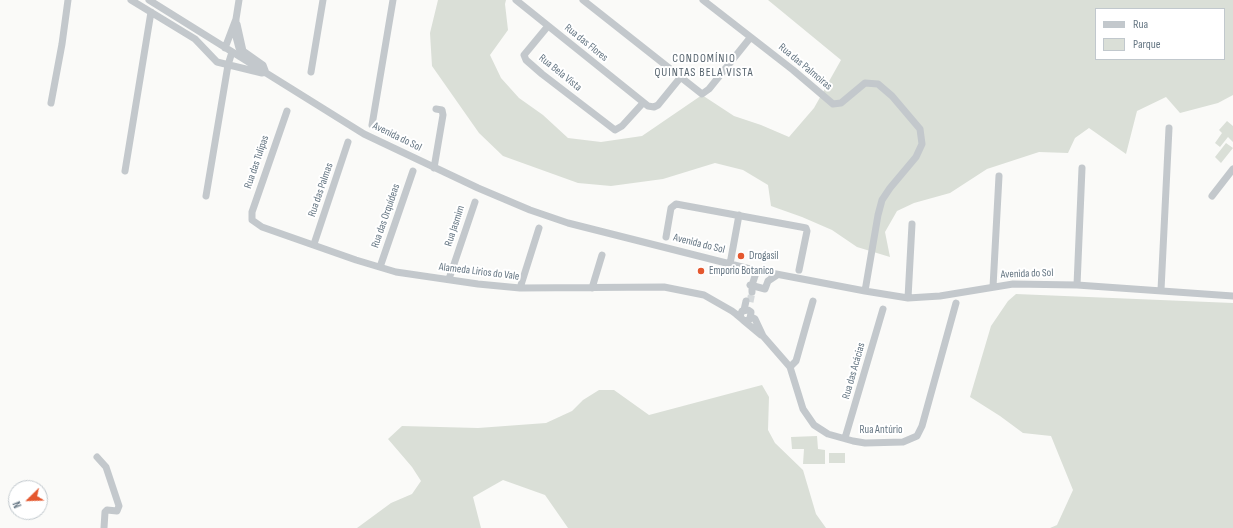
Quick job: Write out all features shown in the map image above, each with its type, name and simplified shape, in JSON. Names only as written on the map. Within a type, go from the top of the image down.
[{"type":"street","points":[[51,103],[68,0]]},
{"type":"street","points":[[131,0],[195,39],[213,59],[228,66],[266,73]]},
{"type":"street","points":[[149,0],[209,37],[238,50],[263,65],[266,73]]},
{"type":"street","points":[[227,45],[236,20],[239,0]]},
{"type":"street","points":[[311,72],[323,0]]},
{"type":"street","points":[[372,125],[393,0]]},
{"type":"street","name":"Rua das Flores","points":[[516,0],[642,103]]},
{"type":"street","points":[[583,0],[702,94],[709,89],[750,38]]},
{"type":"street","name":"Rua das Palmoiras","points":[[703,0],[836,105],[846,101],[865,83],[878,84],[892,96],[920,129],[922,144],[916,157],[882,200],[865,291]]},
{"type":"street","points":[[125,171],[151,12]]},
{"type":"street","points":[[206,196],[228,66],[238,50],[242,37],[236,20]]},
{"type":"street","name":"Rua Bela Vista","points":[[548,26],[524,53],[524,58],[615,130],[622,126],[642,103]]},
{"type":"street","name":"Avenida do Sol","points":[[238,50],[266,73],[364,134],[488,193],[547,216],[753,270],[908,298],[940,296],[1013,284],[1077,284],[1233,296]]},
{"type":"street","points":[[642,103],[652,107],[658,106],[680,78]]},
{"type":"street","points":[[434,168],[443,115],[442,110],[436,109]]},
{"type":"street","name":"Rua das Tulipas","points":[[252,220],[252,212],[287,111]]},
{"type":"street","points":[[1162,290],[1169,128]]},
{"type":"street","name":"Rua das Palmas","points":[[314,244],[348,142]]},
{"type":"street","points":[[1077,284],[1082,168]]},
{"type":"street","points":[[1212,196],[1233,169]]},
{"type":"street","name":"Rua das Orquídeas","points":[[380,268],[413,171]]},
{"type":"street","points":[[993,287],[998,176]]},
{"type":"street","name":"Rua Jasmim","points":[[448,279],[475,202]]},
{"type":"street","points":[[666,237],[671,208],[674,204],[806,228],[799,270]]},
{"type":"street","points":[[730,264],[739,215]]},
{"type":"street","name":"Alameda Lírios do Vale","points":[[252,220],[262,227],[380,268],[448,279],[520,288],[664,288],[704,295],[744,310]]},
{"type":"street","points":[[908,298],[912,224]]},
{"type":"street","points":[[520,288],[539,228]]},
{"type":"street","points":[[592,288],[602,255]]},
{"type":"street","points":[[753,270],[751,288],[764,289]]},
{"type":"street","points":[[764,289],[768,273]]},
{"type":"street","points":[[764,289],[768,281],[777,274]]},
{"type":"street","name":"Alameda Lírios do Vale","points":[[712,299],[763,336]]},
{"type":"street","points":[[748,301],[740,316],[742,320],[748,321],[751,317]]},
{"type":"street","points":[[790,367],[796,361],[813,301]]},
{"type":"street","name":"Rua Antúrio","points":[[763,336],[790,367],[806,416],[814,425],[828,434],[865,443],[910,441],[917,436],[922,426],[956,303]]},
{"type":"street","name":"Rua das Acácias","points":[[845,438],[883,309]]},
{"type":"street","points":[[744,310],[751,312],[751,317],[755,319],[763,336]]},
{"type":"street","points":[[97,457],[106,466],[119,506],[117,512],[107,510],[105,512],[104,528]]},
{"type":"green space","points":[[438,0],[506,0],[505,4],[508,30],[490,55],[501,78],[519,98],[543,115],[568,138],[601,142],[642,136],[702,95],[734,116],[761,125],[789,137],[814,108],[841,60],[768,0],[1233,0],[1233,95],[1218,103],[1180,113],[1166,97],[1137,111],[1126,154],[1089,128],[1075,138],[1068,153],[1039,152],[987,169],[950,193],[914,203],[897,211],[885,232],[890,257],[857,247],[832,230],[771,206],[768,185],[743,170],[715,163],[663,179],[611,186],[578,183],[503,156],[479,133],[432,66],[430,33]]},
{"type":"green space","points":[[1227,121],[1233,126],[1233,142],[1228,137],[1220,147],[1215,143],[1222,133],[1219,130]]},
{"type":"green space","points":[[1226,143],[1233,148],[1221,163],[1215,157]]},
{"type":"green space","points":[[1016,294],[1233,303],[1233,528],[1050,528],[1057,525],[1073,490],[1051,436],[1023,433],[970,397],[991,326],[1008,301]]},
{"type":"green space","points":[[762,385],[769,397],[768,430],[775,443],[803,470],[816,514],[826,528],[568,528],[545,495],[503,480],[473,497],[481,528],[357,528],[391,503],[412,494],[421,481],[412,467],[388,439],[402,426],[478,428],[546,423],[572,411],[583,400],[599,390],[614,390],[649,415]]},
{"type":"green space","points":[[817,436],[818,449],[825,450],[825,464],[803,464],[804,449],[792,449],[791,437]]},
{"type":"green space","points":[[829,453],[845,453],[845,463],[829,463]]},
{"type":"tunnel","points":[[750,302],[752,292]]},
{"type":"place","name":"Drogasil","points":[[741,256]]},
{"type":"place","name":"Emporio Botanico","points":[[701,271]]},
{"type":"district","name":"CONDOMÍNIO QUINTAS BELA VISTA","points":[[704,66]]}]
